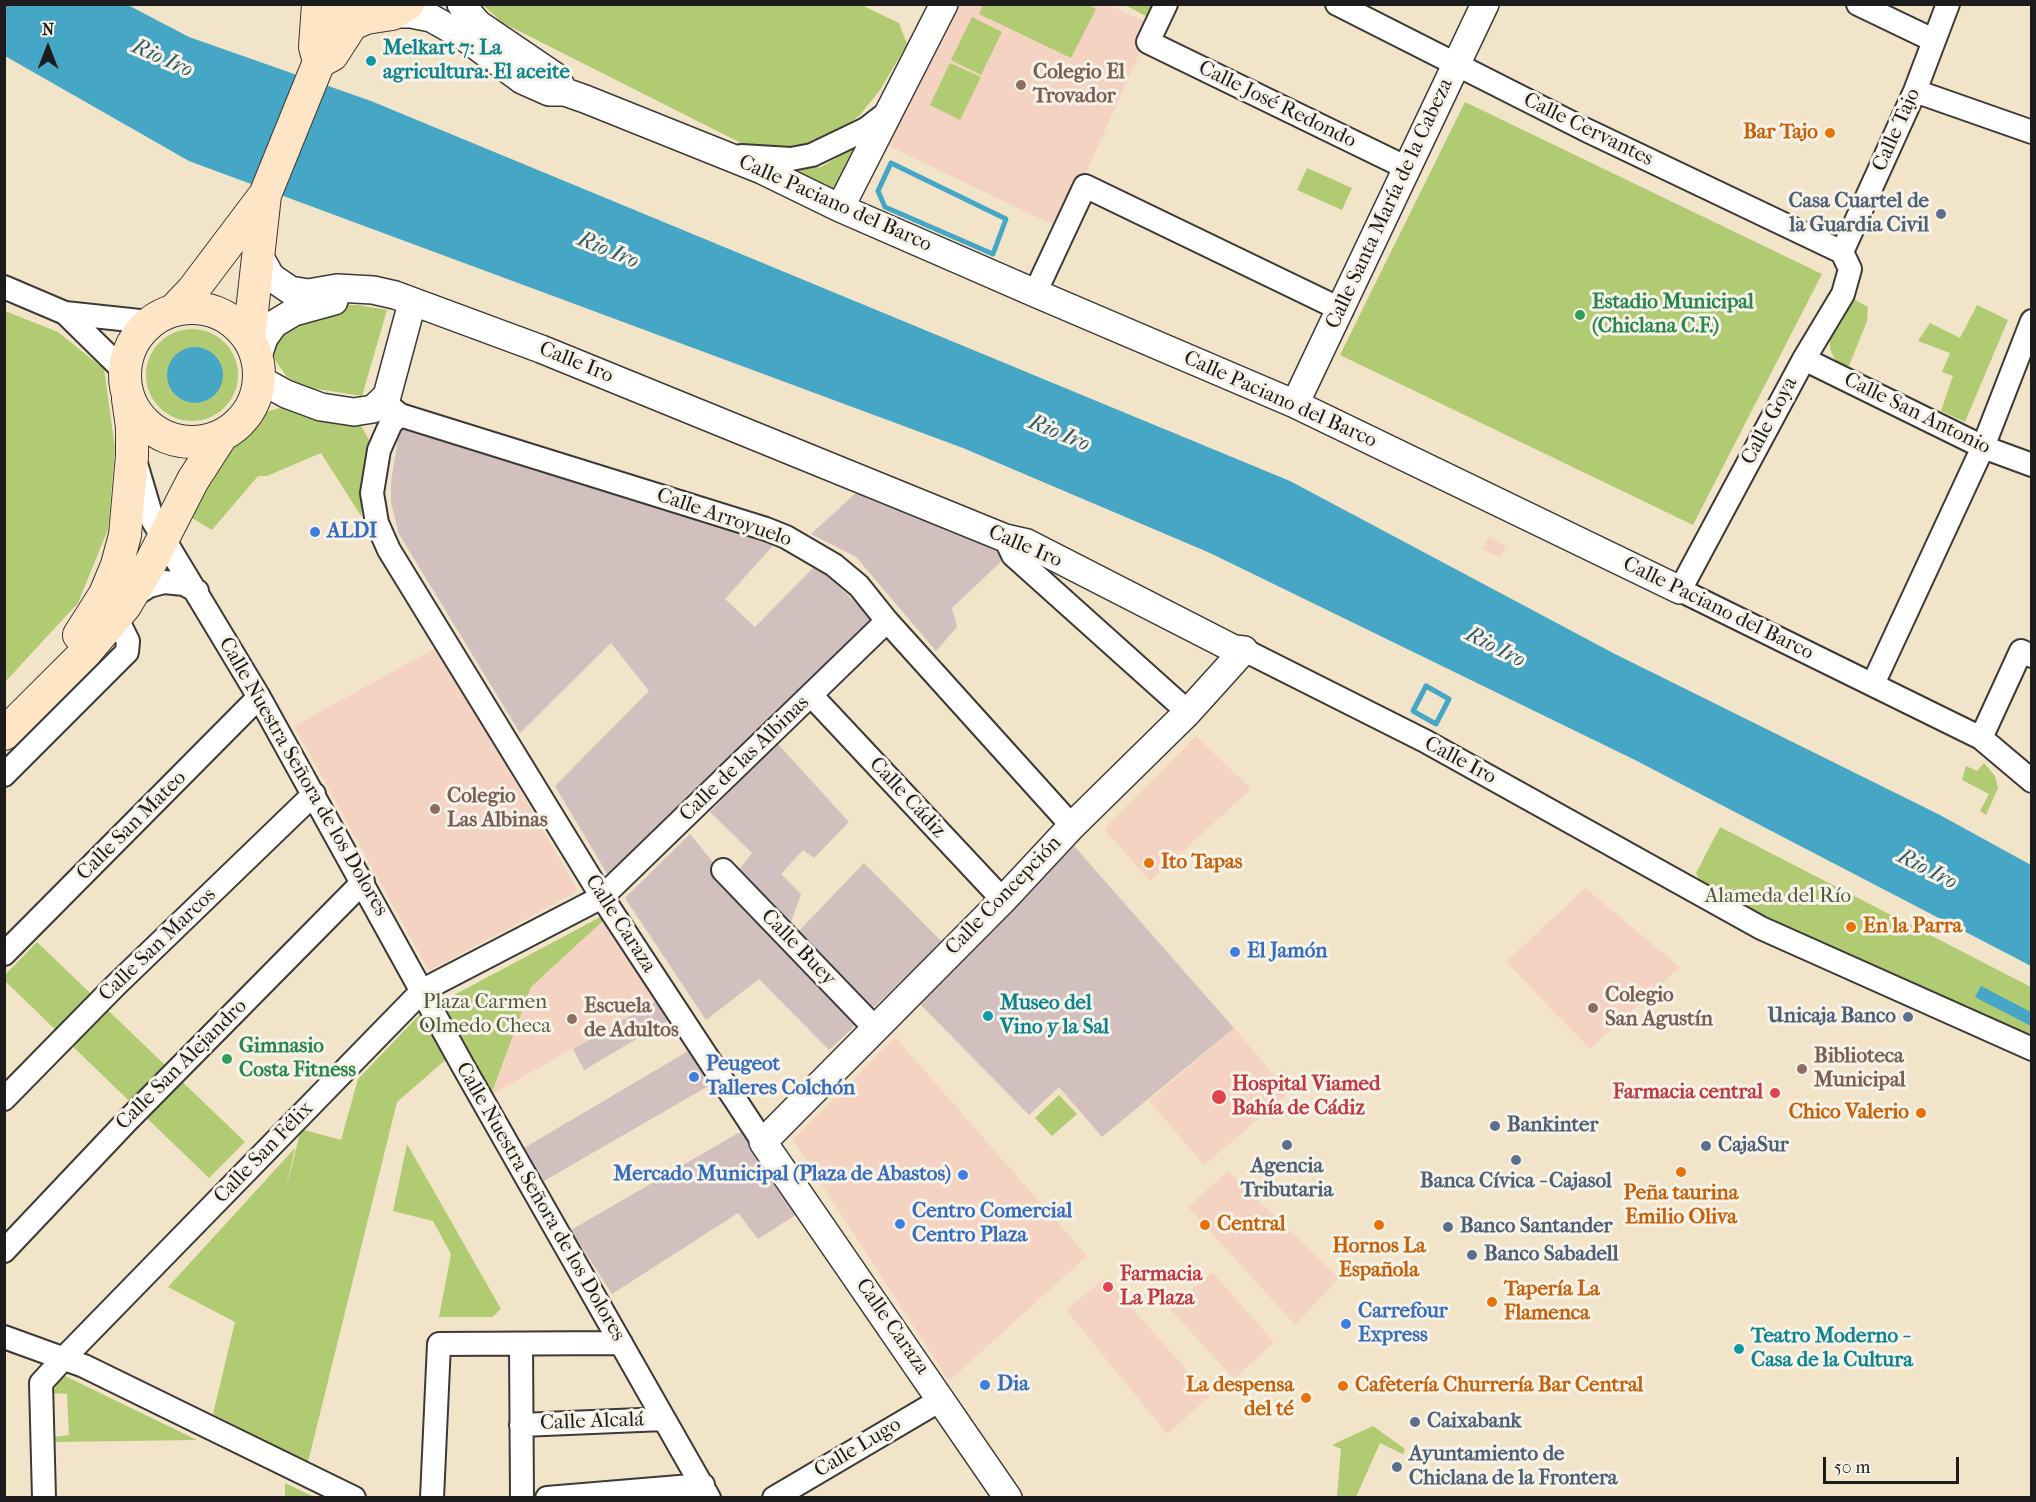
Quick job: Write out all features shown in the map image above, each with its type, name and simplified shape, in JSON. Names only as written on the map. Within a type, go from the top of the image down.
[{"type":"main road","points":[[4,711],[73,644],[105,594],[117,565],[125,535],[130,500],[132,448],[126,385],[132,344],[193,290],[265,195],[319,62],[315,47],[318,4]]},
{"type":"main road","points":[[329,4],[352,16],[389,12]]},
{"type":"main road","points":[[319,62],[332,55],[352,24],[389,12]]},
{"type":"main road","points":[[4,734],[86,652],[122,608],[193,480],[222,435],[244,418],[257,393],[255,359],[258,254],[265,195]]},
{"type":"main road","points":[[162,316],[202,308],[216,312],[240,327],[255,359]]},
{"type":"main road","points":[[126,385],[143,422],[167,438],[195,442],[222,435]]},
{"type":"street","name":"Calle Paciano del Barco","points":[[461,4],[478,24],[556,77],[565,92]]},
{"type":"street","points":[[840,208],[892,110],[944,4]]},
{"type":"street","name":"Calle José Redondo","points":[[1166,4],[1148,42],[1407,168]]},
{"type":"street","name":"Calle Cervantes","points":[[1337,4],[1455,65],[1842,252]]},
{"type":"street","name":"Calle Santa María de la Cabeza","points":[[1295,404],[1342,310],[1485,4]]},
{"type":"street","points":[[1858,4],[1933,40]]},
{"type":"street","name":"Calle Tajo","points":[[1842,252],[1915,91],[1948,4]]},
{"type":"street","name":"Calle Paciano del Barco","points":[[389,12],[431,18],[463,36],[522,80],[549,92],[565,92],[718,152],[840,208],[1295,404],[1981,738],[2031,781]]},
{"type":"street","points":[[1915,91],[2031,132]]},
{"type":"street","points":[[718,152],[760,159],[791,159],[812,155],[866,129],[892,110]]},
{"type":"street","points":[[1035,293],[1084,186],[1342,310]]},
{"type":"street","name":"Calle Goya","points":[[1680,590],[1804,359],[1843,294],[1850,269],[1842,252]]},
{"type":"street","name":"Calle Iro","points":[[258,254],[271,277],[290,290],[308,293],[337,288],[373,290],[395,295],[541,349],[1005,538],[1027,543],[1234,649],[1244,650],[1425,741],[1614,844],[1761,928],[2031,1049]]},
{"type":"street","points":[[4,287],[65,313],[162,316]]},
{"type":"street","name":"Calle Iro","points":[[255,359],[264,338],[274,324],[294,312],[336,300],[412,303]]},
{"type":"street","points":[[255,359],[286,394],[321,407],[354,412],[394,406],[412,303]]},
{"type":"street","points":[[65,313],[126,385]]},
{"type":"street","points":[[1873,684],[1983,447],[2031,321]]},
{"type":"street","name":"Calle San Antonio","points":[[1804,359],[1983,447],[2031,465]]},
{"type":"street","name":"Calle Caraza","points":[[394,406],[391,423],[379,450],[372,493],[377,523],[389,550],[602,897],[763,1142],[1008,1497]]},
{"type":"street","name":"Calle Arroyuelo","points":[[394,406],[786,537],[834,564],[859,586],[887,621],[1072,826]]},
{"type":"street","points":[[354,412],[374,426],[379,450]]},
{"type":"street","name":"Calle Nuestra Señora de los Dolores","points":[[132,448],[146,506],[163,537],[259,697],[423,990],[462,1066],[706,1491]]},
{"type":"street","points":[[1005,538],[1013,555],[1188,712]]},
{"type":"street","points":[[1050,589],[1047,580],[1051,571],[1059,565],[1068,565]]},
{"type":"street","points":[[4,775],[127,652],[128,641],[122,608],[149,586],[164,582],[184,584],[197,591]]},
{"type":"street","name":"Calle de las Albinas","points":[[602,897],[887,621]]},
{"type":"street","name":"Calle Concepción","points":[[763,1142],[874,1027],[1003,900],[1072,826],[1188,712],[1244,650]]},
{"type":"street","points":[[1981,738],[2026,653]]},
{"type":"street","name":"Calle Cádiz","points":[[811,695],[1003,900]]},
{"type":"street","name":"Calle San Mateo","points":[[4,954],[259,697]]},
{"type":"street","name":"Calle San Marcos","points":[[4,1099],[116,985],[314,794]]},
{"type":"street","name":"Calle Buey","points":[[723,870],[874,1027]]},
{"type":"street","name":"Calle San Alejandro","points":[[4,1251],[127,1121],[363,882]]},
{"type":"street","name":"Calle San Félix","points":[[41,1383],[423,990],[602,897]]},
{"type":"street","points":[[4,1337],[64,1358],[354,1497]]},
{"type":"street","points":[[432,1497],[440,1344],[621,1343]]},
{"type":"street","points":[[521,1344],[522,1497]]},
{"type":"street","points":[[30,1346],[35,1359],[36,1374],[41,1383],[44,1497]]},
{"type":"street","name":"Calle Lugo","points":[[774,1497],[942,1399]]},
{"type":"street","name":"Calle Alcalá","points":[[521,1425],[664,1419]]},
{"type":"street","points":[[547,1497],[706,1491]]},
{"type":"shaded area","name":"Colegio El Trovador","points":[[955,5],[1110,5],[1152,25],[1061,229],[887,145]]},
{"type":"shaded area","points":[[401,421],[778,540],[725,599],[755,627],[816,565],[874,620],[612,882],[555,786],[649,691],[611,643],[520,733],[399,534],[391,503],[391,482]]},
{"type":"shaded area","points":[[868,482],[989,538],[1006,557],[952,608],[957,627],[936,651],[856,557],[811,534]]},
{"type":"shaded area","points":[[1489,537],[1506,546],[1500,558],[1482,549]]},
{"type":"shaded area","name":"Colegio Las Albinas","points":[[438,647],[578,891],[429,971],[294,726]]},
{"type":"shaded area","points":[[1196,736],[1251,789],[1150,881],[1104,829]]},
{"type":"shaded area","points":[[777,743],[849,822],[814,858],[803,850],[781,874],[801,894],[790,925],[738,871],[752,853],[710,812]]},
{"type":"shaded area","points":[[690,834],[768,929],[855,1026],[829,1050],[759,979],[706,1020],[625,898]]},
{"type":"shaded area","points":[[1074,846],[1234,1028],[1102,1137],[1059,1087],[1029,1115],[916,1000]]},
{"type":"shaded area","points":[[864,863],[942,942],[871,1010],[797,933]]},
{"type":"shaded area","name":"Colegio San Agustín","points":[[1585,888],[1680,967],[1590,1049],[1506,962]]},
{"type":"shaded area","name":"Escuela de Adultos","points":[[606,918],[663,997],[491,1095],[531,987]]},
{"type":"shaded area","points":[[663,997],[674,1017],[584,1070],[573,1049]]},
{"type":"shaded area","name":"Hospital Viamed Bahía de Cádiz","points":[[1234,1028],[1289,1093],[1204,1165],[1149,1101]]},
{"type":"shaded area","points":[[895,1037],[1087,1256],[949,1381],[793,1140]]},
{"type":"shaded area","points":[[695,1047],[717,1081],[544,1181],[524,1148]]},
{"type":"shaded area","points":[[747,1128],[800,1212],[758,1239],[738,1213],[612,1294],[571,1230]]},
{"type":"shaded area","points":[[1228,1171],[1339,1278],[1295,1325],[1188,1207]]},
{"type":"shaded area","points":[[1212,1272],[1274,1342],[1234,1379],[1170,1309]]},
{"type":"shaded area","points":[[1105,1278],[1210,1396],[1167,1434],[1066,1310]]},
{"type":"green space","points":[[1087,4],[1096,9],[1071,58],[979,14],[983,5]]},
{"type":"green space","points":[[483,5],[861,5],[899,23],[907,44],[880,90],[859,116],[833,135],[814,143],[789,149],[769,149],[741,143],[503,23]]},
{"type":"green space","points":[[1125,5],[1154,5],[1148,17]]},
{"type":"green space","points":[[972,17],[1002,32],[981,75],[951,60]]},
{"type":"green space","points":[[950,63],[981,77],[960,120],[930,105]]},
{"type":"green space","name":"Estadio Municipal (Chiclana C.F.)","points":[[1465,102],[1822,274],[1693,525],[1340,355]]},
{"type":"green space","points":[[856,147],[832,194],[785,172],[821,167]]},
{"type":"green space","points":[[1307,168],[1352,188],[1342,210],[1297,190]]},
{"type":"green space","points":[[1850,297],[1868,307],[1867,321],[1847,371],[1834,358],[1830,348],[1830,337]]},
{"type":"green space","points":[[339,305],[358,305],[387,310],[362,396],[304,387],[287,377],[270,353],[279,333]]},
{"type":"green space","points":[[1977,305],[2008,320],[1965,422],[1941,411],[1953,376],[1942,372],[1950,353],[1918,341],[1930,323],[1960,338]]},
{"type":"green space","points":[[5,311],[58,332],[104,369],[115,448],[108,529],[78,603],[5,682]]},
{"type":"green space","points":[[192,329],[210,332],[225,342],[235,357],[238,375],[235,393],[225,408],[210,418],[192,421],[174,418],[159,408],[149,393],[146,375],[149,357],[159,342],[174,332]]},
{"type":"green space","points":[[283,407],[360,424],[369,440],[361,516],[321,453],[267,476],[258,476],[212,530],[187,515],[232,446],[266,412]]},
{"type":"green space","points":[[1984,763],[1995,776],[1998,788],[1986,815],[1980,811],[1989,794],[1962,780],[1966,766],[1977,771]]},
{"type":"green space","name":"Alameda del Río","points":[[1720,827],[2031,987],[2031,1049],[1906,991],[1701,884],[1696,873]]},
{"type":"green space","name":"Plaza Carmen Olmedo Checa","points":[[604,915],[606,918],[531,987],[491,1095],[441,1002]]},
{"type":"green space","points":[[37,942],[245,1142],[209,1178],[5,981],[4,976]]},
{"type":"green space","points":[[424,1010],[450,1056],[397,1102],[308,1462],[213,1414],[235,1322],[168,1287],[295,1148],[285,1193],[301,1129],[341,1140],[358,1079]]},
{"type":"green space","points":[[1059,1095],[1077,1114],[1052,1136],[1035,1118]]},
{"type":"green space","points":[[407,1144],[501,1309],[492,1317],[439,1317],[451,1254],[433,1221],[393,1211]]},
{"type":"green space","points":[[65,1376],[197,1440],[55,1442],[54,1437],[69,1435],[67,1394],[53,1393],[57,1383]]},
{"type":"green space","points":[[1373,1426],[1405,1449],[1403,1454],[1380,1443],[1356,1497],[1337,1497],[1341,1449],[1332,1445]]},
{"type":"green space","points":[[285,1483],[314,1497],[285,1497]]},
{"type":"water","name":"Rio Iro","points":[[4,5],[128,5],[189,37],[371,101],[1290,481],[1615,654],[1940,815],[2031,865],[2031,966],[1635,760],[1210,553],[963,448],[189,161],[5,56]]},
{"type":"water","points":[[189,347],[201,347],[211,351],[219,359],[223,375],[219,391],[211,399],[201,403],[189,403],[179,399],[171,391],[167,381],[167,369],[171,359],[179,351]]},
{"type":"water","points":[[1981,986],[2031,1012],[2031,1026],[1975,997]]},
{"type":"waterway","points":[[891,163],[1006,219],[993,254],[885,207],[878,191],[891,163]]},
{"type":"waterway","points":[[1426,686],[1449,699],[1436,724],[1413,711],[1426,686]]},
{"type":"place","name":"Melkart 7: La agricultura: El aceite","points":[[371,61]]},
{"type":"place","name":"Colegio El Trovador","points":[[1021,85]]},
{"type":"place","name":"Bar Tajo","points":[[1830,133]]},
{"type":"place","name":"Casa Cuartel de la Guardia Civil","points":[[1941,214]]},
{"type":"place","name":"Estadio Municipal (Chiclana C.F.)","points":[[1580,315]]},
{"type":"place","name":"ALDI","points":[[315,532]]},
{"type":"place","name":"Colegio Las Albinas","points":[[435,809]]},
{"type":"place","name":"Ito Tapas","points":[[1149,863]]},
{"type":"place","name":"En la Parra","points":[[1851,927]]},
{"type":"place","name":"El Jamón","points":[[1235,952]]},
{"type":"place","name":"Colegio San Agustín","points":[[1593,1008]]},
{"type":"place","name":"Museo del Vino y la Sal","points":[[988,1016]]},
{"type":"place","name":"Unicaja Banco","points":[[1908,1017]]},
{"type":"place","name":"Escuela de Adultos","points":[[572,1019]]},
{"type":"place","name":"Gimnasio Costa Fitness","points":[[227,1059]]},
{"type":"place","name":"Biblioteca Municipal","points":[[1802,1069]]},
{"type":"place","name":"Peugeot Talleres Colchón","points":[[694,1077]]},
{"type":"place","name":"Farmacia central","points":[[1775,1093]]},
{"type":"place","name":"Hospital Viamed Bahía de Cádiz","points":[[1219,1097]]},
{"type":"place","name":"Chico Valerio","points":[[1921,1113]]},
{"type":"place","name":"Bankinter","points":[[1495,1126]]},
{"type":"place","name":"Agencia Tributaria","points":[[1287,1145]]},
{"type":"place","name":"CajaSur","points":[[1706,1146]]},
{"type":"place","name":"Banca Cívica - Cajasol","points":[[1516,1160]]},
{"type":"place","name":"Peña taurina Emilio Oliva","points":[[1681,1172]]},
{"type":"place","name":"Mercado Municipal (Plaza de Abastos)","points":[[963,1175]]},
{"type":"place","name":"Centro Comercial Centro Plaza","points":[[900,1224]]},
{"type":"place","name":"Central","points":[[1205,1225]]},
{"type":"place","name":"Hornos La Española","points":[[1379,1225]]},
{"type":"place","name":"Banco Santander","points":[[1448,1227]]},
{"type":"place","name":"Banco Sabadell","points":[[1472,1255]]},
{"type":"place","name":"Farmacia La Plaza","points":[[1108,1287]]},
{"type":"place","name":"Tapería La Flamenca","points":[[1492,1302]]},
{"type":"place","name":"Carrefour Express","points":[[1346,1324]]},
{"type":"place","name":"Teatro Moderno - Casa de la Cultura","points":[[1739,1349]]},
{"type":"place","name":"Dia","points":[[985,1385]]},
{"type":"place","name":"Cafetería Churrería Bar Central","points":[[1343,1386]]},
{"type":"place","name":"La despensa del té","points":[[1306,1398]]},
{"type":"place","name":"Caixabank","points":[[1415,1422]]},
{"type":"place","name":"Ayuntamiento de Chiclana de la Frontera","points":[[1397,1467]]}]
